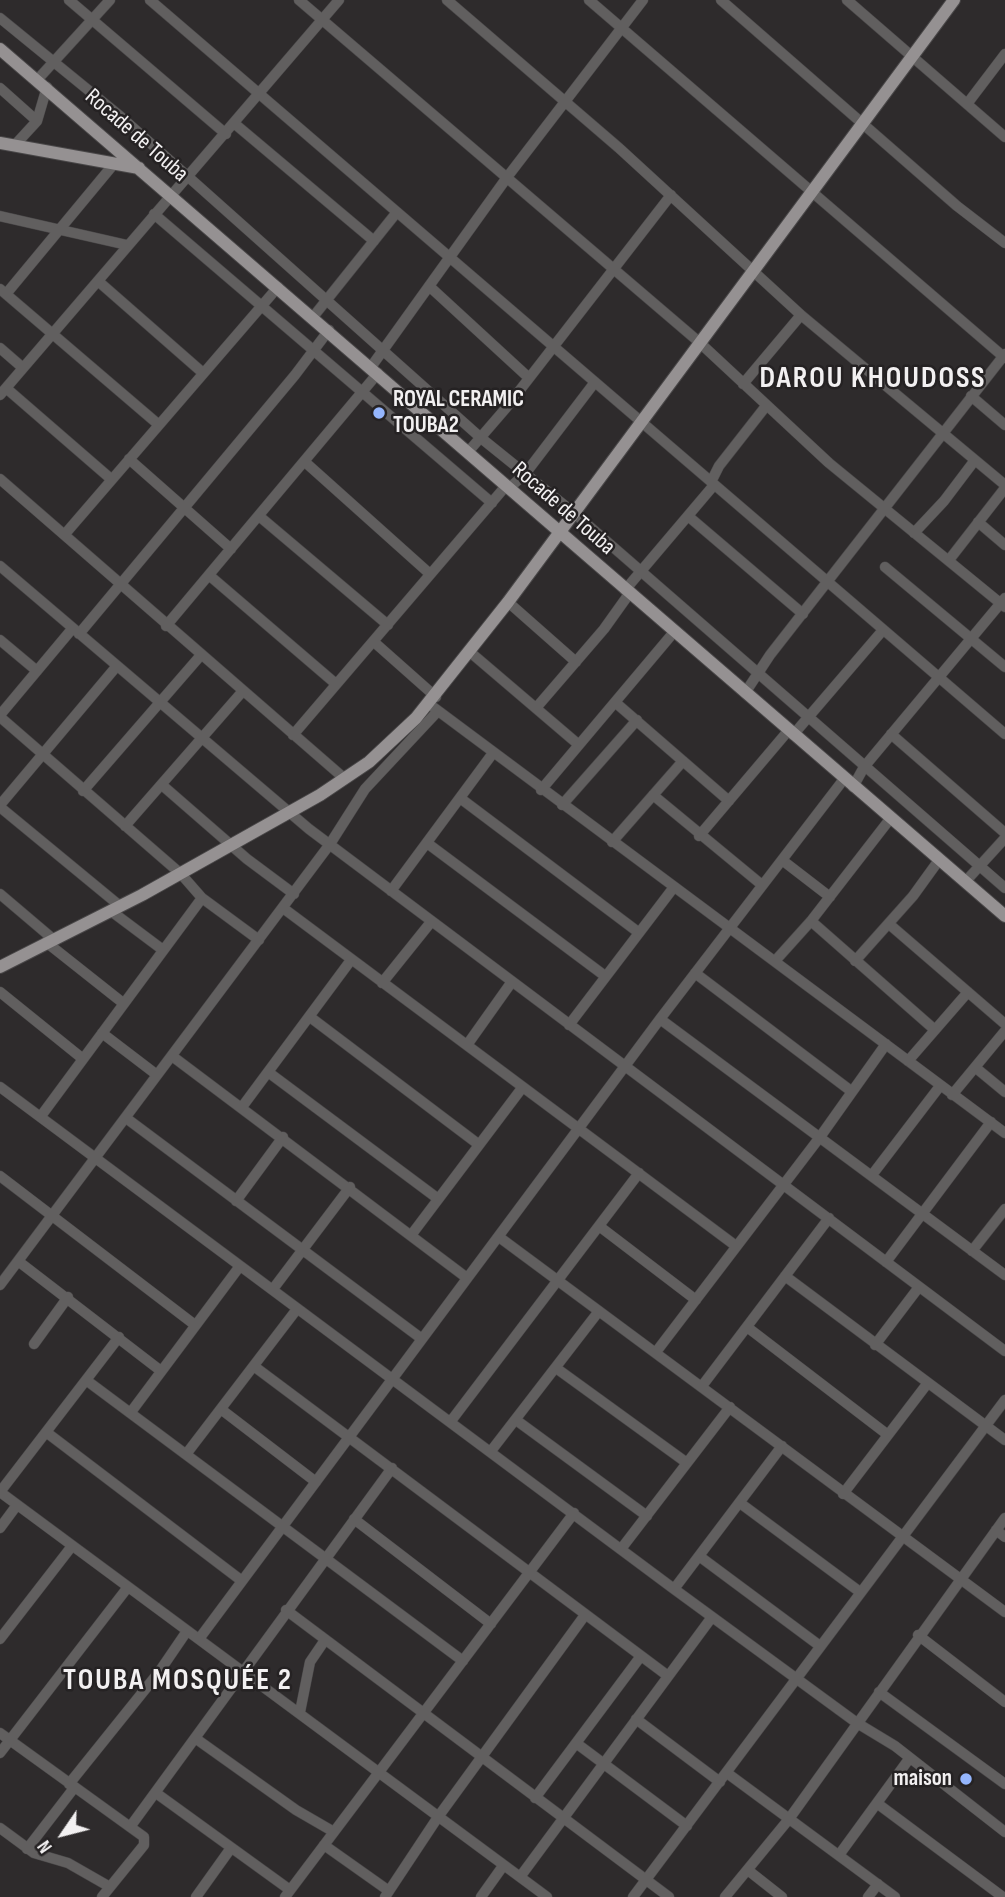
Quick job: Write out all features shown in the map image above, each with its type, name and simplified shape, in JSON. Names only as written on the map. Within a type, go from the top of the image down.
[{"type":"main road","points":[[0,967],[181,874],[290,813],[345,779],[384,750],[434,704],[954,0]]},
{"type":"main road","name":"Rocade de Touba","points":[[0,49],[43,83],[329,330],[559,534],[1005,916]]},
{"type":"main road","points":[[0,143],[140,168]]},
{"type":"street","points":[[69,0],[226,134]]},
{"type":"street","points":[[14,146],[37,121],[43,83],[54,62],[110,0]]},
{"type":"street","points":[[150,0],[1005,734]]},
{"type":"street","points":[[199,1639],[729,927],[782,860],[1003,603],[884,509],[766,407],[699,342],[299,0]]},
{"type":"street","points":[[111,479],[3,391],[339,0]]},
{"type":"street","points":[[447,0],[671,195],[802,315],[1005,487],[949,560]]},
{"type":"street","points":[[589,0],[1004,356],[803,614],[745,693]]},
{"type":"street","points":[[166,626],[363,391],[384,348],[508,176],[643,0]]},
{"type":"street","points":[[721,0],[826,90],[862,126],[1005,243]]},
{"type":"street","points":[[847,0],[1005,137]]},
{"type":"street","points":[[0,18],[188,177],[326,301],[384,348],[481,438],[574,513],[639,573],[1005,888]]},
{"type":"street","points":[[967,104],[1005,54]]},
{"type":"street","points":[[0,88],[37,121]]},
{"type":"street","points":[[235,124],[374,241]]},
{"type":"street","points":[[113,165],[60,230],[3,291],[159,425]]},
{"type":"street","points":[[468,452],[554,347],[612,268],[671,195]]},
{"type":"street","points":[[313,317],[397,212]]},
{"type":"street","points":[[154,214],[492,503]]},
{"type":"street","points":[[0,216],[127,245]]},
{"type":"street","points":[[98,281],[203,373]]},
{"type":"street","points":[[429,286],[529,378]]},
{"type":"street","points":[[65,534],[278,287]]},
{"type":"street","points":[[743,384],[802,315]]},
{"type":"street","points":[[259,940],[202,898],[181,874],[42,756],[0,716],[37,671],[120,584],[329,330]]},
{"type":"street","points":[[0,348],[23,368]]},
{"type":"street","points":[[293,735],[492,503],[525,474],[595,382]]},
{"type":"street","points":[[971,396],[1005,425]]},
{"type":"street","points":[[536,708],[576,662],[639,573],[688,516],[713,483],[719,466],[766,407]]},
{"type":"street","points":[[129,459],[231,549]]},
{"type":"street","points":[[914,533],[944,502],[975,460]]},
{"type":"street","points":[[305,462],[430,574]]},
{"type":"street","points":[[2,484],[65,534],[166,626],[345,779]]},
{"type":"street","points":[[259,516],[388,625]]},
{"type":"street","points":[[688,516],[803,614]]},
{"type":"street","points":[[978,522],[1005,545]]},
{"type":"street","points":[[0,566],[159,704],[330,845],[1005,1351]]},
{"type":"street","points":[[885,567],[1005,667]]},
{"type":"street","points":[[210,576],[336,684]]},
{"type":"street","points":[[508,602],[576,662]]},
{"type":"street","points":[[699,836],[791,733],[809,718],[883,630]]},
{"type":"street","points":[[541,790],[617,703],[674,632]]},
{"type":"street","points":[[0,640],[37,671]]},
{"type":"street","points":[[374,642],[434,704],[541,790],[1005,1133]]},
{"type":"street","points":[[470,652],[579,745]]},
{"type":"street","points":[[83,791],[201,655]]},
{"type":"street","points":[[116,667],[0,806],[163,950]]},
{"type":"street","points":[[125,826],[242,692]]},
{"type":"street","points":[[617,703],[729,801]]},
{"type":"street","points":[[0,1286],[330,845],[365,789],[434,704]]},
{"type":"street","points":[[562,806],[636,720]]},
{"type":"street","points":[[891,734],[1005,836],[965,882]]},
{"type":"street","points":[[391,891],[494,753]]},
{"type":"street","points":[[612,842],[683,761]]},
{"type":"street","points":[[162,785],[293,894]]},
{"type":"street","points":[[653,795],[699,836],[762,885]]},
{"type":"street","points":[[460,798],[638,932]]},
{"type":"street","points":[[775,961],[830,897],[890,819]]},
{"type":"street","points":[[427,843],[605,976]]},
{"type":"street","points":[[782,860],[830,897]]},
{"type":"street","points":[[855,961],[889,924],[939,860]]},
{"type":"street","points":[[569,1025],[674,887]]},
{"type":"street","points":[[0,894],[123,1003]]},
{"type":"street","points":[[41,1116],[202,898]]},
{"type":"street","points":[[283,908],[736,1246]]},
{"type":"street","points":[[811,920],[935,1030]]},
{"type":"street","points":[[382,983],[431,922]]},
{"type":"street","points":[[889,924],[1005,1024]]},
{"type":"street","points":[[242,1107],[351,960]]},
{"type":"street","points":[[695,973],[851,1091]]},
{"type":"street","points":[[467,1045],[511,983]]},
{"type":"street","points":[[0,992],[83,1059]]},
{"type":"street","points":[[908,1061],[968,992]]},
{"type":"street","points":[[310,1017],[478,1144]]},
{"type":"street","points":[[660,1019],[1005,1275]]},
{"type":"street","points":[[953,1095],[1005,1031]]},
{"type":"street","points":[[102,1033],[157,1076]]},
{"type":"street","points":[[656,1352],[820,1137],[886,1044]]},
{"type":"street","points":[[172,1056],[350,1187],[467,1278]]},
{"type":"street","points":[[976,1068],[1005,1092]]},
{"type":"street","points":[[268,1072],[437,1198]]},
{"type":"street","points":[[872,1175],[940,1086]]},
{"type":"street","points":[[0,1087],[674,1590],[857,1723],[895,1746],[1005,1832]]},
{"type":"street","points":[[412,1234],[522,1088]]},
{"type":"street","points":[[126,1118],[422,1339]]},
{"type":"street","points":[[886,1262],[991,1122]]},
{"type":"street","points":[[236,1201],[283,1138]]},
{"type":"street","points":[[451,1421],[639,1172]]},
{"type":"street","points":[[0,1177],[195,1325]]},
{"type":"street","points":[[273,1289],[350,1187]]},
{"type":"street","points":[[972,1251],[1005,1209]]},
{"type":"street","points":[[702,1387],[829,1218]]},
{"type":"street","points":[[599,1226],[696,1300]]},
{"type":"street","points":[[499,1237],[1005,1612]]},
{"type":"street","points":[[18,1261],[161,1371]]},
{"type":"street","points":[[131,1412],[240,1266]]},
{"type":"street","points":[[785,1276],[1005,1440]]},
{"type":"street","points":[[875,1345],[919,1287]]},
{"type":"street","points":[[34,1344],[68,1297]]},
{"type":"street","points":[[187,1453],[297,1309]]},
{"type":"street","points":[[491,1451],[598,1311]]},
{"type":"street","points":[[747,1327],[888,1436]]},
{"type":"street","points":[[118,1337],[0,1492],[547,1897]]},
{"type":"street","points":[[255,1367],[668,1676]]},
{"type":"street","points":[[556,1368],[687,1463]]},
{"type":"street","points":[[86,1380],[463,1661]]},
{"type":"street","points":[[843,1494],[927,1384]]},
{"type":"street","points":[[633,1897],[1005,1400]]},
{"type":"street","points":[[621,1549],[730,1407]]},
{"type":"street","points":[[222,1410],[316,1482]]},
{"type":"street","points":[[516,1420],[647,1516]]},
{"type":"street","points":[[46,1432],[242,1581]]},
{"type":"street","points":[[674,1590],[782,1446]]},
{"type":"street","points":[[131,1827],[286,1610],[392,1468]]},
{"type":"street","points":[[740,1503],[860,1592]]},
{"type":"street","points":[[0,1528],[17,1505]]},
{"type":"street","points":[[156,1793],[231,1847],[288,1894],[574,1513]]},
{"type":"street","points":[[725,1897],[789,1819],[918,1635],[1005,1518]]},
{"type":"street","points":[[355,1519],[491,1624]]},
{"type":"street","points":[[996,1530],[1005,1536]]},
{"type":"street","points":[[0,1639],[72,1546]]},
{"type":"street","points":[[699,1556],[820,1646]]},
{"type":"street","points":[[0,1753],[128,1587]]},
{"type":"street","points":[[286,1610],[669,1897]]},
{"type":"street","points":[[324,1845],[387,1894],[438,1817],[585,1615]]},
{"type":"street","points":[[520,1877],[712,1616]]},
{"type":"street","points":[[27,1849],[187,1631]]},
{"type":"street","points":[[918,1635],[1005,1702]]},
{"type":"street","points":[[300,1712],[310,1662],[325,1640]]},
{"type":"street","points":[[535,1798],[640,1656]]},
{"type":"street","points":[[879,1692],[1005,1784]]},
{"type":"street","points":[[636,1719],[720,1782]]},
{"type":"street","points":[[0,1733],[131,1827],[146,1841],[102,1897]]},
{"type":"street","points":[[195,1738],[296,1810],[334,1832]]},
{"type":"street","points":[[576,1743],[687,1826]]},
{"type":"street","points":[[839,1856],[909,1759]]},
{"type":"street","points":[[727,1773],[895,1897]]},
{"type":"street","points":[[878,1804],[1003,1897]]},
{"type":"street","points":[[0,1828],[27,1849],[68,1863],[110,1887]]},
{"type":"street","points":[[196,1897],[231,1847]]},
{"type":"street","points":[[481,1897],[503,1866]]},
{"type":"street","points":[[749,1871],[782,1897]]},
{"type":"street","points":[[868,1897],[878,1884]]},
{"type":"place","name":"ROYAL CERAMIC TOUBA2","points":[[379,413]]},
{"type":"place","name":"maison","points":[[966,1779]]},
{"type":"district","name":"DAROU KHOUDOSS","points":[[873,379]]},
{"type":"district","name":"TOUBA MOSQUÉE 2","points":[[178,1681]]}]
